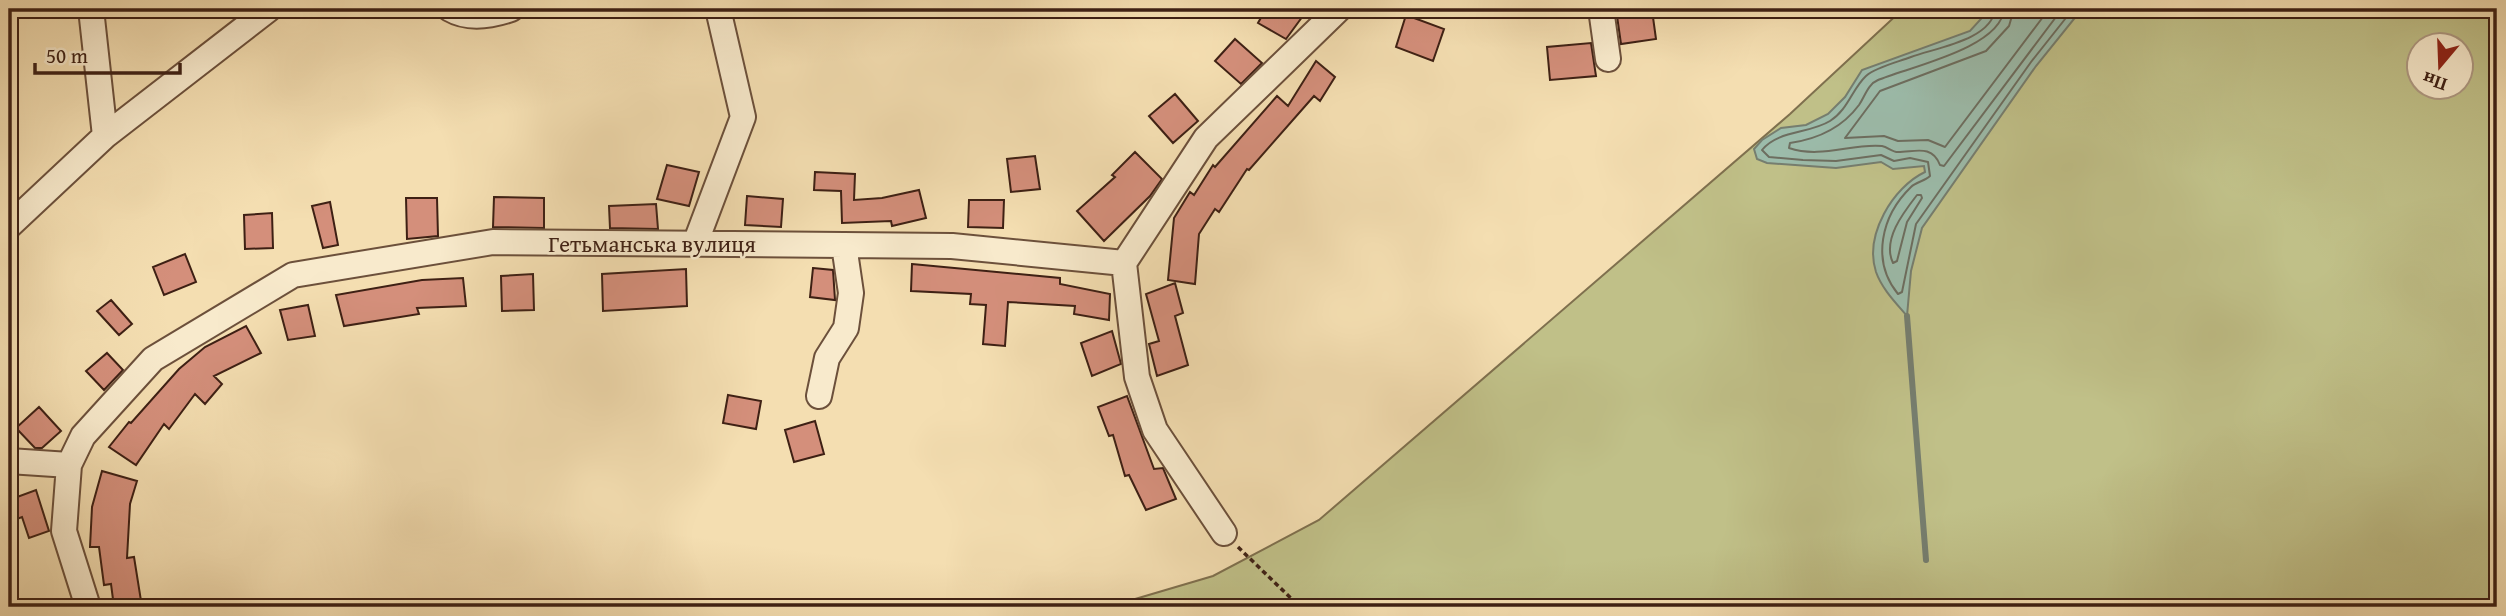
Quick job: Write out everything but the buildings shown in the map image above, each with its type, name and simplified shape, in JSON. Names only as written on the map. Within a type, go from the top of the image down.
[{"type":"street","points":[[91,9],[105,136]]},
{"type":"street","points":[[9,226],[105,136],[269,9]]},
{"type":"street","points":[[450,9],[460,15],[492,15],[511,9]]},
{"type":"street","points":[[695,244],[743,117],[718,9]]},
{"type":"street","points":[[1224,533],[1155,430],[1137,377],[1125,263],[1206,138],[1339,9]]},
{"type":"street","points":[[1601,9],[1608,59]]},
{"type":"street","name":"Гетьманська вулиця","points":[[88,607],[64,531],[69,465],[83,436],[153,359],[293,275],[493,242],[952,246],[1125,263]]},
{"type":"street","points":[[819,396],[827,358],[846,328],[851,293],[844,245]]},
{"type":"street","points":[[9,461],[69,465]]},
{"type":"path","points":[[1224,533],[1300,607]]},
{"type":"green space","points":[[1903,9],[2497,9],[2497,607],[1108,607],[1213,576],[1319,520],[1790,114]]},
{"type":"water","points":[[1990,9],[2082,9],[2036,66],[1922,228],[1911,271],[1907,316],[1890,296],[1876,272],[1874,243],[1878,228],[1892,200],[1913,179],[1925,172],[1924,166],[1893,169],[1881,162],[1836,168],[1767,163],[1757,159],[1754,149],[1762,140],[1781,128],[1806,125],[1828,114],[1845,97],[1862,70],[1970,31]]},
{"type":"waterway","points":[[1907,316],[1926,560]]}]
